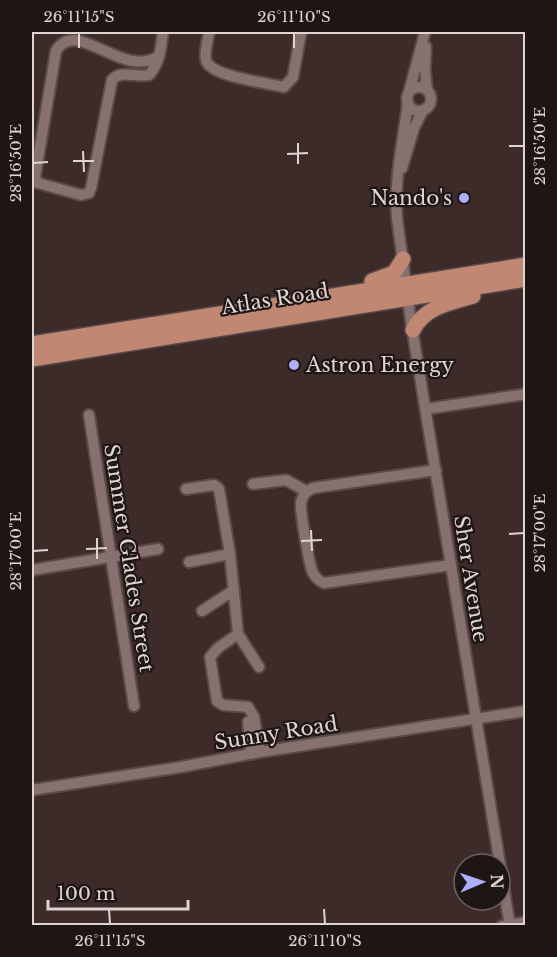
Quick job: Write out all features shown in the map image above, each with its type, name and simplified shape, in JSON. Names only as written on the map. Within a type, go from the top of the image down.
[{"type":"main road","points":[[330,296],[342,289],[389,276],[394,273],[403,259]]},
{"type":"main road","name":"Atlas Road","points":[[32,359],[407,292],[525,265]]},
{"type":"main road","points":[[413,330],[418,320],[426,312],[520,280]]},
{"type":"main road","name":"Atlas Road","points":[[32,344],[330,296],[407,292],[520,280]]},
{"type":"street","points":[[159,56],[151,61],[140,62],[121,59],[97,46],[72,39],[64,40],[59,45],[56,51],[35,177],[38,183],[81,195],[89,192],[112,80],[119,74],[149,75],[155,68],[159,56],[163,32]]},
{"type":"street","points":[[209,32],[205,56],[212,68],[243,79],[284,87],[293,77],[301,32]]},
{"type":"street","points":[[399,173],[404,165],[414,128],[431,100],[427,90],[425,70],[426,32]]},
{"type":"street","points":[[399,173],[408,97],[426,32]]},
{"type":"street","points":[[408,97],[419,87],[427,90]]},
{"type":"street","points":[[408,97],[412,109],[423,110]]},
{"type":"street","name":"Sher Avenue","points":[[399,173],[395,202],[407,292],[498,852]]},
{"type":"street","points":[[426,409],[525,394]]},
{"type":"street","name":"Summer Glades Street","points":[[88,415],[134,706]]},
{"type":"street","points":[[436,470],[313,488],[306,491],[302,499],[301,512],[312,571],[321,582],[329,583],[451,565]]},
{"type":"street","points":[[253,484],[286,480],[306,491]]},
{"type":"street","points":[[186,489],[214,485],[218,488],[230,554],[238,634],[260,667]]},
{"type":"street","points":[[32,570],[158,549]]},
{"type":"street","points":[[189,562],[230,554]]},
{"type":"street","points":[[202,611],[234,590]]},
{"type":"street","points":[[238,634],[211,653],[210,660],[217,701],[223,705],[248,707],[255,753]]},
{"type":"street","name":"Sunny Road","points":[[32,790],[525,711]]},
{"type":"street","points":[[507,925],[525,922]]},
{"type":"place","name":"Nando's","points":[[464,198]]},
{"type":"place","name":"Astron Energy","points":[[294,365]]}]
